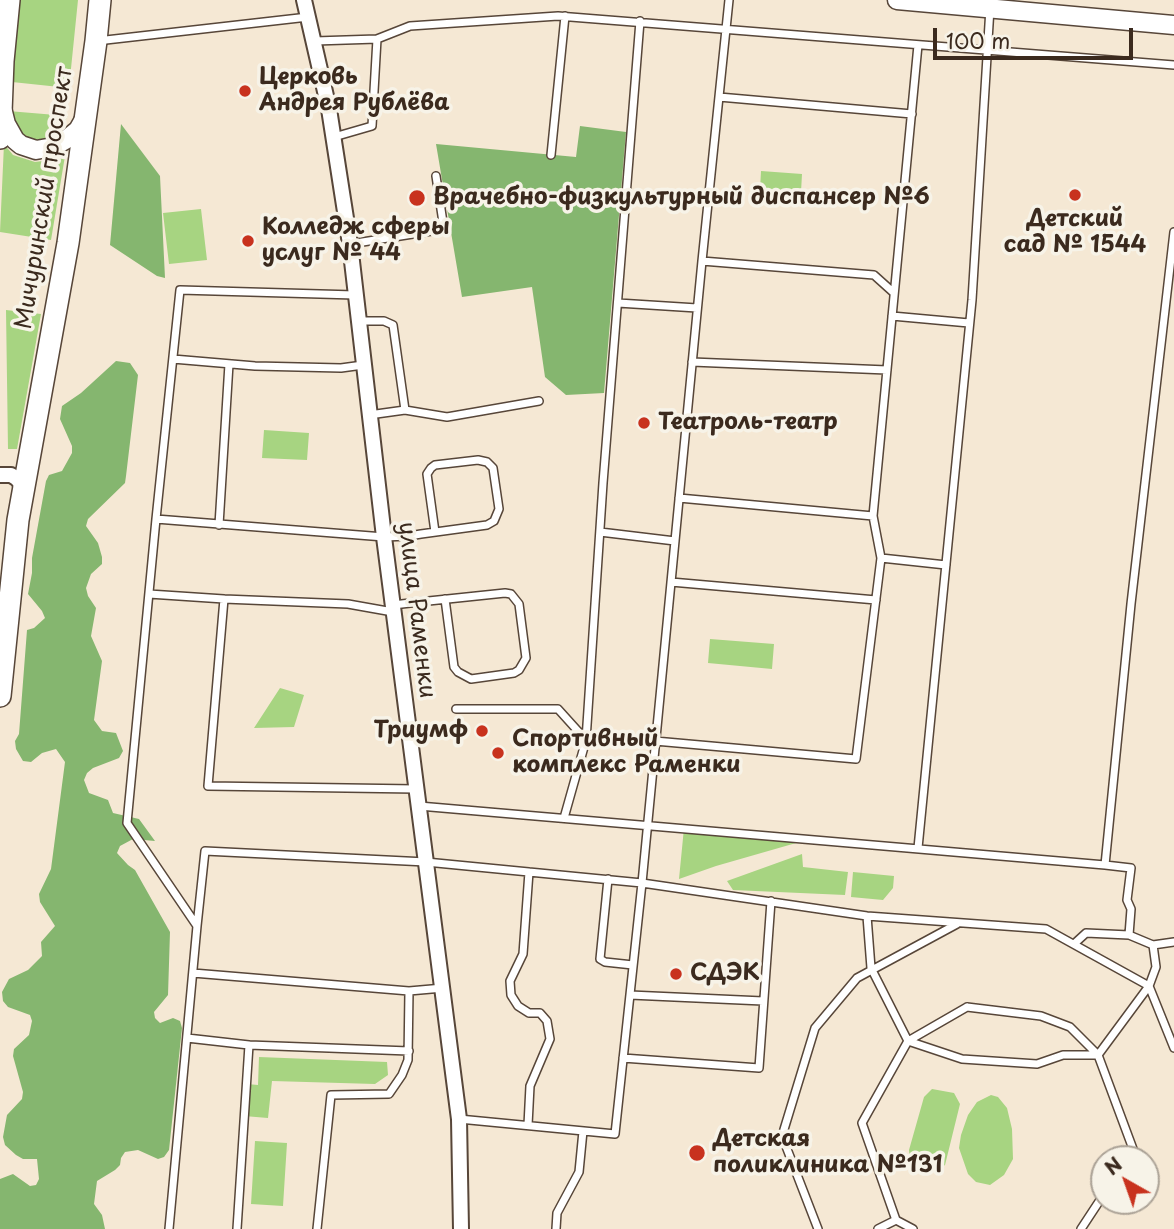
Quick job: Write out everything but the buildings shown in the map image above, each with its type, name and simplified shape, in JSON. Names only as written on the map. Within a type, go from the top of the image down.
[{"type":"main road","points":[[0,138],[2,61],[9,0]]},
{"type":"main road","name":"Мичуринский проспект","points":[[0,696],[22,493],[68,243],[100,0]]},
{"type":"street","name":"улица Раменки","points":[[304,0],[334,137],[350,244],[384,537],[459,1119],[461,1229]]},
{"type":"street","points":[[897,0],[1174,25]]},
{"type":"street","points":[[2,108],[6,124],[15,140],[36,150],[53,147],[67,139],[78,130],[86,116]]},
{"type":"street","points":[[0,475],[16,478],[22,487],[22,493]]},
{"type":"lane","points":[[459,1119],[615,1134],[729,0]]},
{"type":"lane","points":[[918,848],[969,323],[990,8]]},
{"type":"lane","points":[[314,41],[377,39],[410,26],[565,16],[1174,65]]},
{"type":"lane","points":[[551,155],[565,16]]},
{"type":"lane","points":[[96,41],[309,17]]},
{"type":"lane","points":[[564,818],[586,740],[640,21]]},
{"type":"lane","points":[[334,137],[372,125],[377,39]]},
{"type":"lane","points":[[655,741],[856,759],[881,558],[873,516],[918,45]]},
{"type":"lane","points":[[719,97],[912,114]]},
{"type":"lane","points":[[350,244],[444,229],[436,176]]},
{"type":"lane","points":[[1105,865],[1130,604],[1174,232]]},
{"type":"lane","points":[[702,261],[874,275],[894,293]]},
{"type":"lane","points":[[197,926],[127,823],[180,290],[356,295]]},
{"type":"lane","points":[[618,303],[697,308]]},
{"type":"lane","points":[[892,316],[969,323]]},
{"type":"lane","points":[[359,321],[384,321],[393,325],[405,410]]},
{"type":"lane","points":[[173,359],[255,366],[341,368],[363,365]]},
{"type":"lane","points":[[692,362],[887,370]]},
{"type":"lane","points":[[219,525],[229,363]]},
{"type":"lane","points":[[369,416],[405,410],[447,417],[538,401]]},
{"type":"lane","points":[[156,519],[384,537],[435,532],[486,525],[494,521],[499,509],[493,468],[487,462],[478,460],[431,468],[427,474],[435,532]]},
{"type":"lane","points":[[679,498],[873,516]]},
{"type":"lane","points":[[600,532],[675,541]]},
{"type":"lane","points":[[881,558],[946,565]]},
{"type":"lane","points":[[671,582],[876,600]]},
{"type":"lane","points":[[149,594],[393,608],[445,599],[505,593],[516,598],[519,604],[526,658],[519,670],[471,679],[458,672],[454,667],[445,599]]},
{"type":"lane","points":[[224,598],[208,786],[416,789]]},
{"type":"lane","points":[[456,709],[558,709],[586,740]]},
{"type":"lane","points":[[419,806],[1131,867],[1126,900],[1131,909],[1129,934]]},
{"type":"lane","points":[[169,1229],[205,852],[426,862],[642,883],[867,916],[1046,929],[1149,986],[1174,1048]]},
{"type":"lane","points":[[528,1125],[530,1086],[550,1039],[547,1021],[540,1013],[529,1013],[518,1006],[511,995],[510,981],[523,954],[529,872]]},
{"type":"lane","points":[[608,879],[600,959],[633,965]]},
{"type":"lane","points":[[623,1058],[759,1068],[771,901]]},
{"type":"lane","points":[[867,916],[871,968],[908,1041],[962,1059],[1037,1064],[1063,1055],[1098,1055]]},
{"type":"lane","points":[[818,1229],[782,1136],[815,1028],[857,978],[871,968],[958,924]]},
{"type":"lane","points":[[1074,944],[1086,933],[1129,934],[1153,946],[1174,942]]},
{"type":"lane","points":[[1098,1055],[1149,986],[1156,967],[1153,946]]},
{"type":"lane","points":[[192,973],[410,991],[443,988]]},
{"type":"lane","points":[[317,1229],[331,1095],[389,1094],[408,1060],[410,991]]},
{"type":"lane","points":[[630,995],[763,1001]]},
{"type":"lane","points":[[913,1229],[896,1220],[862,1123],[908,1041],[967,1007],[1041,1016],[1070,1027],[1098,1055],[1132,1145]]},
{"type":"lane","points":[[187,1038],[249,1045],[409,1051]]},
{"type":"lane","points":[[237,1229],[249,1045]]},
{"type":"lane","points":[[556,1229],[557,1213],[579,1172],[583,1131]]},
{"type":"lane","points":[[878,1229],[896,1220]]},
{"type":"green space","points":[[19,0],[78,0],[69,88],[12,82]]},
{"type":"green space","points":[[8,111],[68,116],[56,134],[36,142],[22,138]]},
{"type":"green space","points":[[121,124],[160,176],[165,278],[157,276],[110,245]]},
{"type":"green space","points":[[580,126],[626,132],[604,393],[566,395],[545,377],[532,287],[462,297],[436,144],[576,157]]},
{"type":"green space","points":[[4,144],[13,155],[35,162],[50,160],[66,150],[51,240],[0,232]]},
{"type":"green space","points":[[761,171],[802,174],[801,192],[760,190]]},
{"type":"green space","points":[[201,209],[207,260],[169,264],[163,213]]},
{"type":"green space","points":[[6,310],[41,314],[17,449],[8,449]]},
{"type":"green space","points":[[116,361],[130,363],[138,375],[126,476],[125,483],[88,519],[86,526],[98,543],[102,564],[91,574],[86,588],[96,608],[91,636],[102,661],[94,720],[102,731],[116,733],[123,751],[119,758],[93,768],[84,780],[89,793],[108,800],[113,813],[139,819],[155,841],[133,839],[120,846],[117,853],[135,870],[170,932],[168,995],[154,1012],[160,1023],[173,1018],[180,1021],[182,1028],[169,1150],[164,1157],[158,1159],[138,1150],[125,1152],[120,1165],[97,1181],[94,1204],[102,1215],[105,1229],[0,1229],[0,1179],[13,1174],[30,1186],[36,1185],[39,1179],[37,1159],[23,1159],[16,1155],[5,1145],[3,1137],[7,1115],[22,1099],[23,1092],[13,1056],[14,1049],[29,1035],[32,1021],[30,1015],[8,1007],[3,1001],[2,992],[9,979],[28,970],[42,956],[41,942],[55,926],[40,902],[39,894],[51,869],[65,762],[56,749],[42,753],[31,762],[23,761],[16,749],[27,630],[34,628],[45,618],[28,594],[32,558],[46,481],[49,475],[62,471],[72,453],[72,446],[60,419],[62,406],[81,393]]},
{"type":"green space","points":[[264,430],[309,433],[307,460],[262,458]]},
{"type":"green space","points":[[710,639],[774,644],[772,669],[708,663]]},
{"type":"green space","points":[[280,688],[304,695],[294,727],[254,728]]},
{"type":"green space","points":[[684,828],[810,839],[679,879]]},
{"type":"green space","points":[[802,854],[803,867],[848,872],[845,895],[733,890],[727,881]]},
{"type":"green space","points":[[853,872],[894,876],[893,888],[883,900],[851,897]]},
{"type":"green space","points":[[259,1057],[387,1062],[388,1075],[375,1084],[272,1081],[268,1118],[244,1116],[247,1084],[258,1085]]},
{"type":"green space","points":[[932,1089],[954,1093],[960,1104],[945,1165],[938,1170],[910,1162],[909,1150],[924,1097]]},
{"type":"green space","points":[[991,1095],[998,1097],[1007,1108],[1012,1129],[1013,1159],[1004,1175],[990,1185],[976,1182],[968,1174],[959,1148],[968,1115],[977,1102]]},
{"type":"green space","points":[[255,1141],[287,1143],[283,1206],[251,1204]]},
{"type":"place","name":"Церковь Андрея Рублёва","points":[[245,91]]},
{"type":"place","name":"Детский сад № 1544","points":[[1075,195]]},
{"type":"place","name":"Врачебно-физкультурный диспансер №6","points":[[417,198]]},
{"type":"place","name":"Колледж сферы услуг № 44","points":[[248,241]]},
{"type":"place","name":"Театроль-театр","points":[[644,423]]},
{"type":"place","name":"Триумф","points":[[482,731]]},
{"type":"place","name":"Спортивный комплекс Раменки","points":[[498,753]]},
{"type":"place","name":"СДЭК","points":[[676,974]]},
{"type":"place","name":"Детская поликлиника №131","points":[[697,1153]]}]
